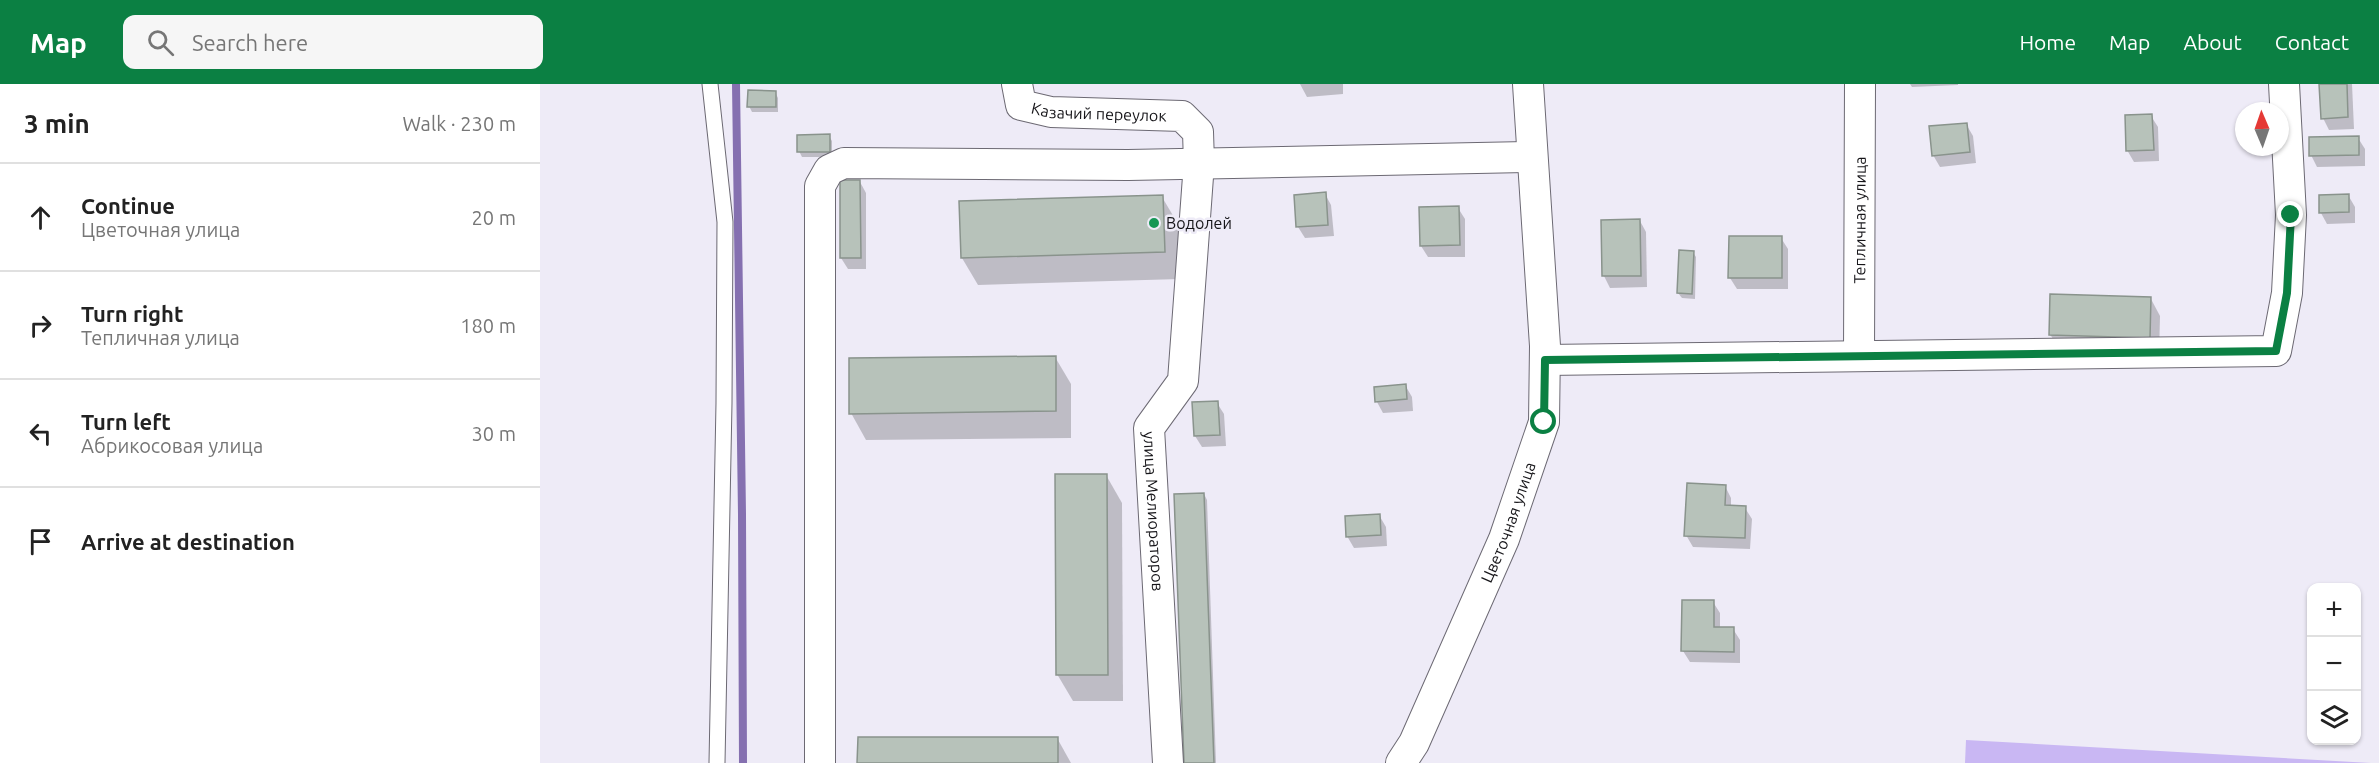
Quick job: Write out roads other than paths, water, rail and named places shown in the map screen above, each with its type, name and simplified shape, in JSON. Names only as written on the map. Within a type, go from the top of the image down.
[{"type":"street","name":"Казачий переулок","points":[[1017,84],[1021,105],[1051,112],[1182,116],[1198,132],[1199,163]]},
{"type":"street","name":"Цветочная улица","points":[[1401,763],[1414,743],[1504,539],[1544,422],[1545,360],[1528,84]]},
{"type":"street","name":"Тепличная улица","points":[[1859,356],[1860,84]]},
{"type":"street","points":[[1545,360],[2276,351],[2287,293],[2291,215],[2284,84]]},
{"type":"street","points":[[820,763],[820,186],[829,171],[844,163],[1199,163],[1532,157]]},
{"type":"street","name":"улица Мелиораторов","points":[[1168,763],[1149,428],[1183,381],[1199,163]]},
{"type":"lane","points":[[710,84],[725,222],[717,763]]},
{"type":"waterway","points":[[736,84],[743,763]]},
{"type":"place","name":"Водолей","points":[[1154,223]]}]
